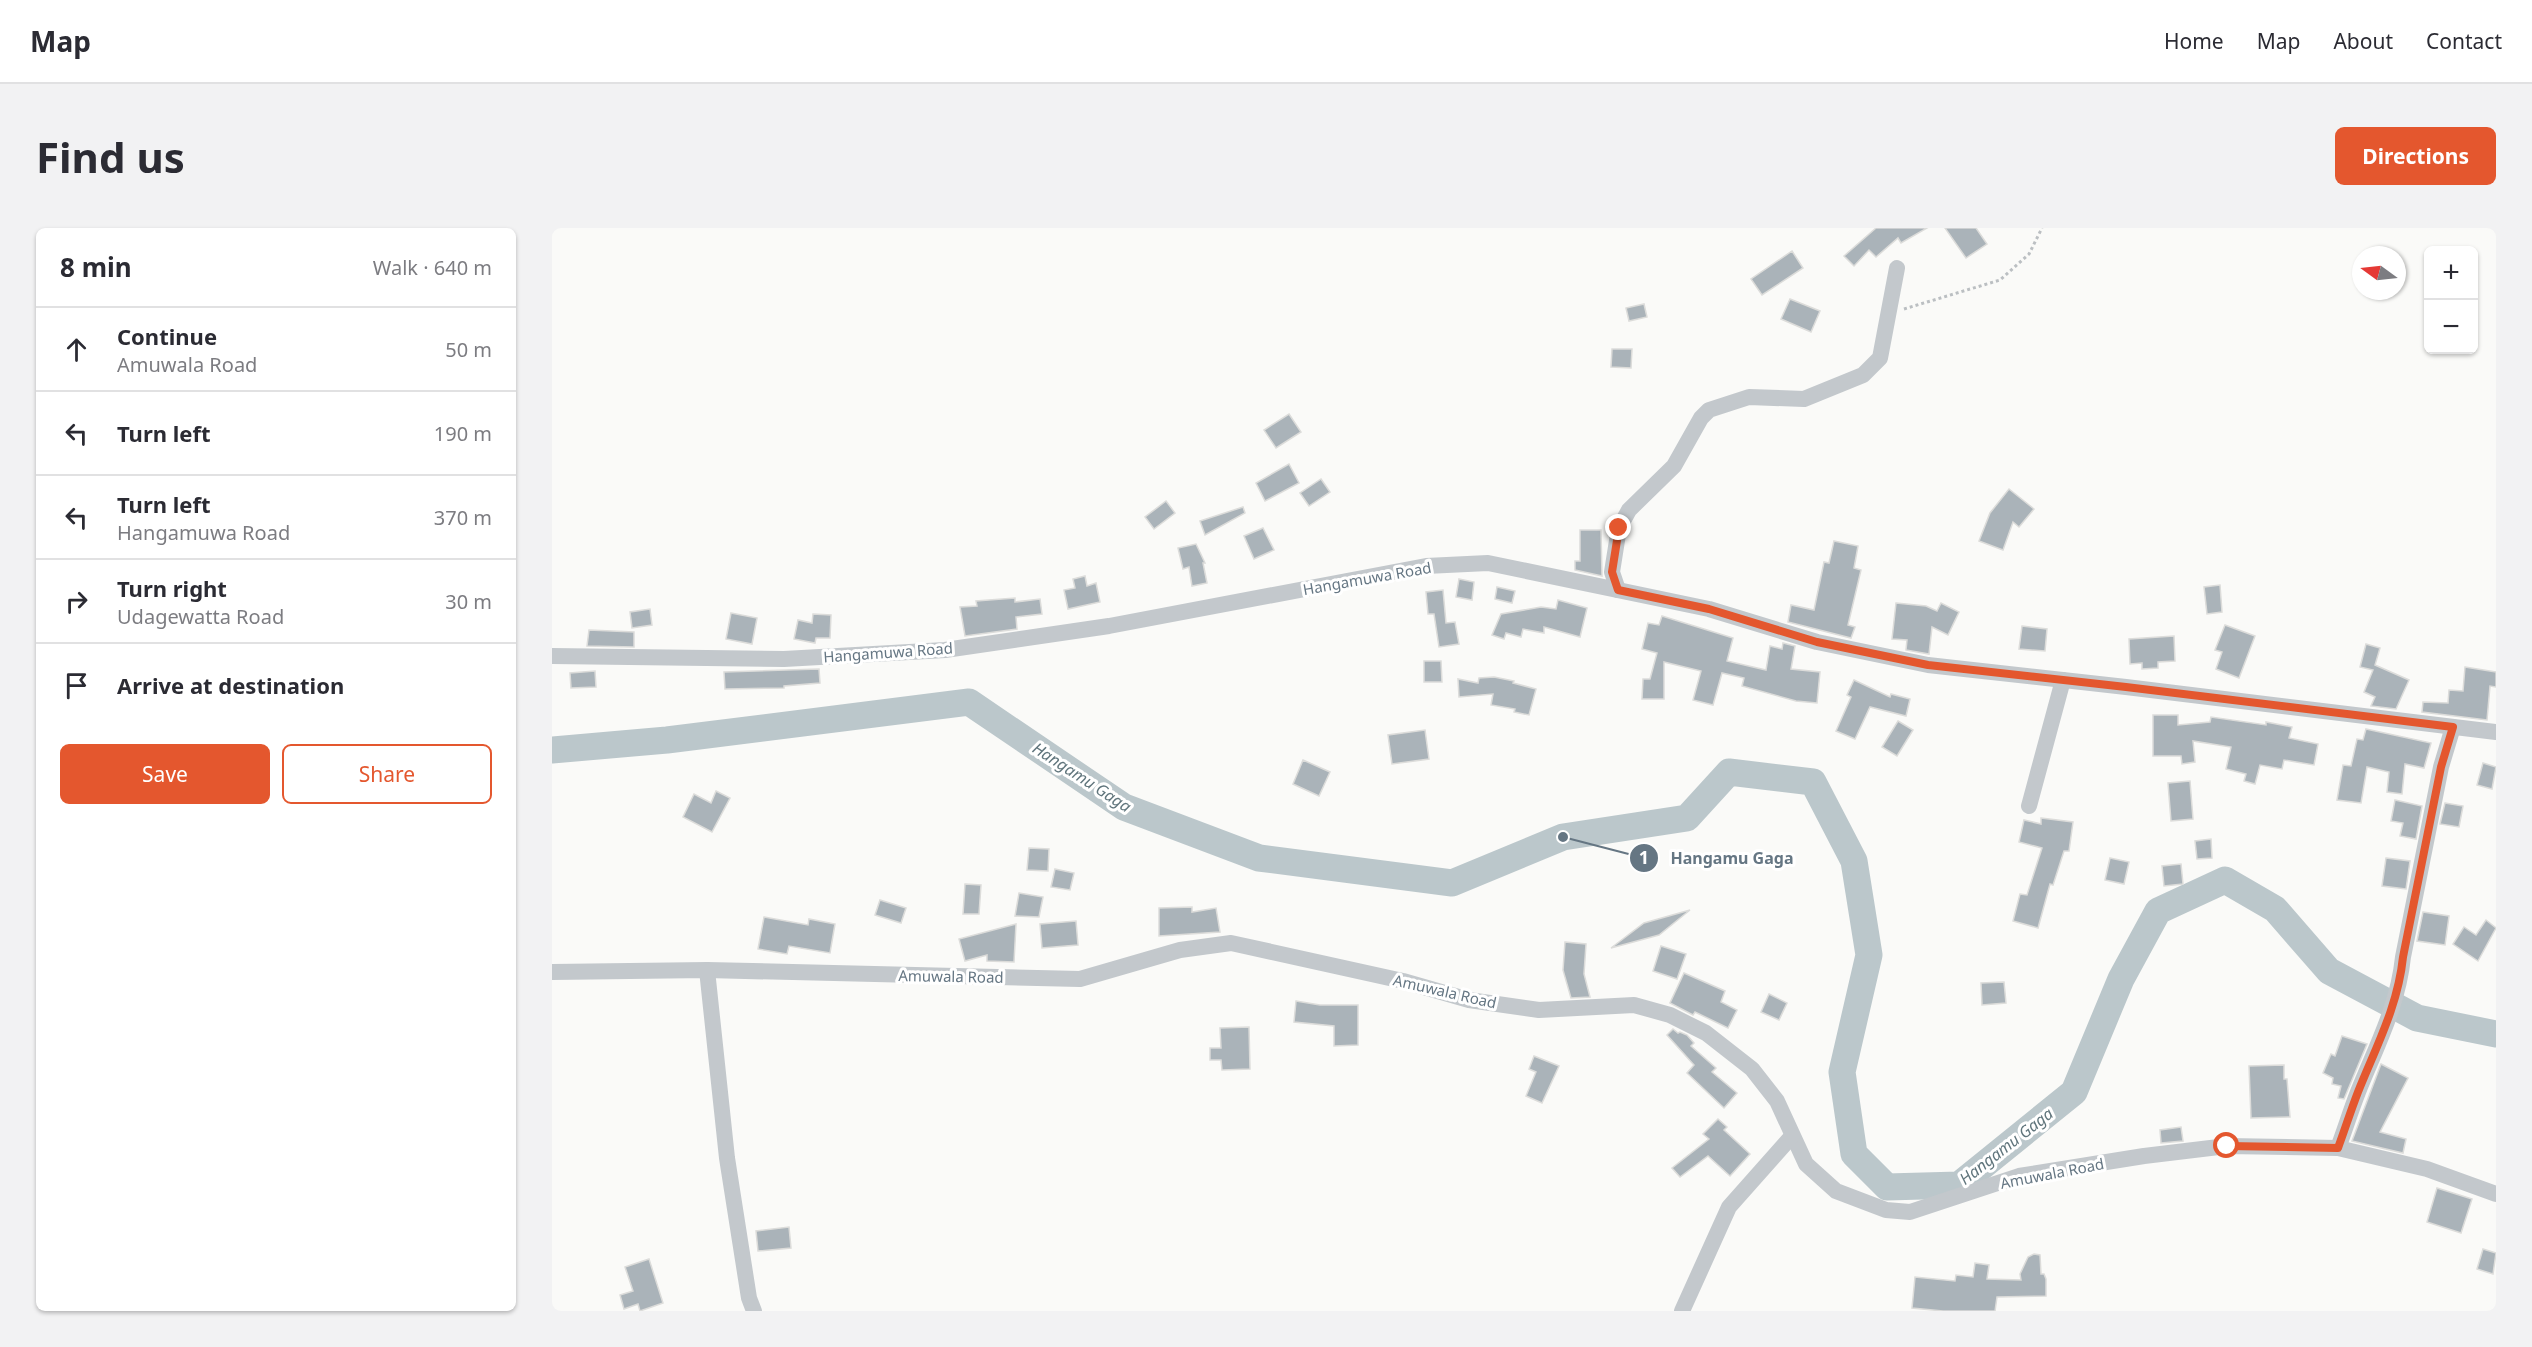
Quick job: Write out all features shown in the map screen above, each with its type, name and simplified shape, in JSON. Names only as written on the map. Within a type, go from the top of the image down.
[{"type":"street","points":[[1618,590],[1612,572],[1619,528],[1629,510],[1674,466],[1701,418],[1709,410],[1749,397],[1804,399],[1863,375],[1880,358],[1897,268]]},
{"type":"street","name":"Hangamuwa Road","points":[[552,656],[784,659],[945,650],[1109,626],[1426,566],[1488,563],[1709,609],[1817,642],[1928,665],[2496,732]]},
{"type":"street","points":[[2029,806],[2063,680]]},
{"type":"street","points":[[2338,1148],[2357,1093],[2389,1020],[2400,986],[2403,957],[2441,767],[2453,727]]},
{"type":"street","name":"Amuwala Road","points":[[552,972],[706,970],[1080,979],[1180,950],[1231,943],[1403,981],[1469,1000],[1539,1010],[1634,1005],[1670,1015],[1706,1033],[1752,1069],[1777,1101],[1806,1164],[1836,1191],[1886,1210],[1910,1212],[2019,1176],[2144,1156],[2227,1146],[2338,1148],[2427,1169],[2496,1194]]},
{"type":"street","points":[[706,970],[727,1158],[749,1298],[754,1311]]},
{"type":"street","points":[[1682,1311],[1729,1207],[1792,1136]]},
{"type":"path","points":[[1889,317],[1900,310],[2001,280],[2029,254],[2042,228]]},
{"type":"building","points":[[1876,228],[1927,228],[1901,243],[1898,238],[1876,257],[1869,250],[1854,266],[1844,256]]},
{"type":"building","points":[[1945,228],[1976,228],[1987,244],[1966,258]]},
{"type":"building","points":[[1792,251],[1803,268],[1762,295],[1751,279]]},
{"type":"building","points":[[1790,299],[1820,311],[1811,332],[1781,319]]},
{"type":"building","points":[[1644,304],[1647,317],[1629,321],[1626,308]]},
{"type":"building","points":[[1612,349],[1632,349],[1631,368],[1611,367]]},
{"type":"building","points":[[1289,414],[1301,432],[1276,448],[1264,430]]},
{"type":"building","points":[[1289,464],[1299,483],[1265,501],[1256,483]]},
{"type":"building","points":[[1321,479],[1330,492],[1309,506],[1300,493]]},
{"type":"building","points":[[2009,489],[2034,509],[2019,527],[2013,522],[2003,550],[1979,541],[1990,513]]},
{"type":"building","points":[[1166,501],[1175,513],[1154,529],[1145,517]]},
{"type":"building","points":[[1243,507],[1245,513],[1205,535],[1200,521]]},
{"type":"building","points":[[1263,528],[1274,550],[1254,559],[1244,536]]},
{"type":"building","points":[[1580,530],[1601,530],[1602,576],[1575,570],[1575,561],[1580,561]]},
{"type":"building","points":[[1834,541],[1858,546],[1854,568],[1861,570],[1848,625],[1855,627],[1851,638],[1788,622],[1791,605],[1814,610],[1824,562],[1829,563]]},
{"type":"building","points":[[1196,544],[1205,563],[1203,563],[1207,583],[1192,586],[1189,567],[1183,569],[1178,548]]},
{"type":"building","points":[[1085,576],[1087,586],[1096,583],[1100,602],[1068,609],[1064,590],[1075,588],[1073,579]]},
{"type":"building","points":[[1459,579],[1474,582],[1472,600],[1456,597]]},
{"type":"building","points":[[2220,585],[2222,612],[2207,614],[2204,587]]},
{"type":"building","points":[[1497,587],[1515,591],[1512,603],[1495,599]]},
{"type":"building","points":[[1443,590],[1446,623],[1455,622],[1459,644],[1439,647],[1434,614],[1428,614],[1426,592]]},
{"type":"building","points":[[1015,598],[1015,602],[1040,599],[1042,614],[1016,617],[1017,629],[965,636],[960,607],[977,606],[976,601]]},
{"type":"building","points":[[1558,600],[1587,608],[1580,637],[1544,627],[1544,633],[1523,629],[1521,637],[1506,633],[1504,639],[1492,635],[1501,614],[1541,607],[1556,609]]},
{"type":"building","points":[[1896,603],[1926,606],[1937,611],[1941,603],[1959,612],[1948,635],[1932,627],[1929,654],[1906,650],[1907,640],[1892,639]]},
{"type":"building","points":[[650,609],[652,625],[632,628],[630,612]]},
{"type":"building","points":[[731,613],[757,618],[752,644],[726,639]]},
{"type":"building","points":[[813,614],[831,615],[830,638],[816,638],[815,643],[794,639],[798,620],[812,623]]},
{"type":"building","points":[[1662,616],[1733,638],[1727,661],[1766,670],[1770,646],[1782,649],[1783,643],[1795,646],[1791,669],[1820,672],[1817,703],[1796,701],[1742,686],[1744,678],[1722,673],[1713,705],[1693,700],[1701,671],[1664,662],[1664,699],[1642,699],[1643,679],[1650,679],[1657,653],[1642,649],[1648,623],[1659,625]]},
{"type":"building","points":[[2225,625],[2255,636],[2239,678],[2216,669],[2222,652],[2215,650]]},
{"type":"building","points":[[2022,626],[2047,629],[2045,651],[2019,649]]},
{"type":"building","points":[[589,630],[634,632],[634,647],[587,646]]},
{"type":"building","points":[[2174,636],[2175,661],[2158,662],[2158,668],[2142,669],[2142,663],[2130,664],[2129,639]]},
{"type":"building","points":[[2366,644],[2380,648],[2375,665],[2409,680],[2396,709],[2371,706],[2375,697],[2364,692],[2373,670],[2360,667]]},
{"type":"building","points":[[1424,661],[1441,661],[1442,682],[1424,682]]},
{"type":"building","points":[[2465,667],[2496,672],[2496,687],[2490,686],[2487,720],[2422,712],[2423,702],[2448,703],[2449,690],[2463,691]]},
{"type":"building","points":[[819,669],[820,683],[784,686],[784,688],[725,689],[724,672]]},
{"type":"building","points":[[595,671],[596,687],[571,688],[570,673]]},
{"type":"building","points":[[1494,677],[1536,689],[1529,715],[1514,712],[1515,709],[1491,705],[1493,694],[1459,697],[1458,679],[1478,683],[1479,678]]},
{"type":"building","points":[[1854,680],[1890,697],[1891,694],[1910,699],[1906,716],[1870,707],[1855,739],[1836,731],[1851,697],[1847,695]]},
{"type":"building","points":[[2153,715],[2178,715],[2178,725],[2210,722],[2211,717],[2292,727],[2289,738],[2318,744],[2314,765],[2284,760],[2282,769],[2260,765],[2255,784],[2244,781],[2246,774],[2226,769],[2231,747],[2193,741],[2195,762],[2182,764],[2181,756],[2153,756]]},
{"type":"building","points":[[1898,721],[1913,730],[1897,756],[1882,747]]},
{"type":"building","points":[[2366,729],[2431,743],[2424,768],[2405,764],[2402,794],[2387,792],[2389,772],[2367,767],[2361,803],[2337,800],[2343,765],[2351,766],[2357,739],[2363,740]]},
{"type":"building","points":[[1425,730],[1429,759],[1392,764],[1388,735]]},
{"type":"building","points":[[1303,760],[1330,772],[1319,796],[1293,784]]},
{"type":"building","points":[[2483,763],[2496,767],[2492,789],[2477,785]]},
{"type":"building","points":[[2190,781],[2193,819],[2171,821],[2168,783]]},
{"type":"building","points":[[716,791],[730,798],[712,832],[683,817],[694,794],[711,803]]},
{"type":"building","points":[[2395,800],[2422,806],[2416,839],[2400,836],[2403,823],[2391,821]]},
{"type":"building","points":[[2445,803],[2463,806],[2459,827],[2440,824]]},
{"type":"building","points":[[2041,818],[2073,822],[2069,851],[2064,851],[2053,885],[2050,884],[2038,928],[2013,921],[2020,894],[2027,895],[2042,848],[2019,842],[2024,820],[2041,824]]},
{"type":"building","points":[[2211,839],[2212,858],[2197,859],[2195,841]]},
{"type":"building","points":[[1029,848],[1049,849],[1048,871],[1027,870]]},
{"type":"building","points":[[2110,858],[2129,862],[2124,884],[2105,880]]},
{"type":"building","points":[[2386,858],[2410,861],[2406,889],[2382,886]]},
{"type":"building","points":[[2181,864],[2183,884],[2164,886],[2162,866]]},
{"type":"building","points":[[1055,869],[1074,873],[1070,890],[1051,887]]},
{"type":"building","points":[[965,884],[981,885],[979,914],[963,914]]},
{"type":"building","points":[[1019,893],[1043,897],[1039,917],[1015,916]]},
{"type":"building","points":[[880,900],[906,908],[901,923],[875,915]]},
{"type":"building","points":[[1192,907],[1192,912],[1216,908],[1220,932],[1159,936],[1159,908]]},
{"type":"building","points":[[1690,910],[1659,935],[1611,948],[1644,923]]},
{"type":"building","points":[[2423,912],[2449,916],[2445,945],[2417,941]]},
{"type":"building","points":[[764,917],[808,925],[809,919],[835,924],[830,953],[789,946],[787,954],[758,949]]},
{"type":"building","points":[[2486,920],[2496,928],[2478,961],[2453,944],[2464,927],[2476,935]]},
{"type":"building","points":[[1076,921],[1078,945],[1042,948],[1040,924]]},
{"type":"building","points":[[1016,924],[1014,962],[987,961],[987,955],[965,961],[959,939]]},
{"type":"building","points":[[1565,942],[1586,944],[1584,974],[1590,997],[1571,998],[1563,970]]},
{"type":"building","points":[[1661,946],[1686,954],[1677,979],[1653,971]]},
{"type":"building","points":[[1684,973],[1725,991],[1721,1002],[1737,1010],[1728,1028],[1695,1012],[1693,1015],[1670,1003]]},
{"type":"building","points":[[2004,982],[2006,1003],[1982,1005],[1981,983]]},
{"type":"building","points":[[1769,994],[1787,1003],[1779,1020],[1761,1012]]},
{"type":"building","points":[[1296,1001],[1320,1005],[1358,1005],[1358,1045],[1334,1046],[1334,1026],[1294,1022]]},
{"type":"building","points":[[1249,1027],[1250,1069],[1222,1070],[1221,1060],[1210,1060],[1210,1048],[1221,1048],[1220,1028]]},
{"type":"building","points":[[1673,1029],[1687,1035],[1694,1043],[1691,1046],[1716,1068],[1712,1072],[1737,1093],[1724,1108],[1687,1073],[1694,1065],[1667,1035]]},
{"type":"building","points":[[2342,1036],[2367,1044],[2344,1099],[2338,1098],[2341,1086],[2332,1084],[2333,1078],[2323,1073],[2331,1054],[2335,1056]]},
{"type":"building","points":[[1534,1056],[1559,1066],[1542,1103],[1526,1096],[1536,1072],[1529,1069]]},
{"type":"building","points":[[2381,1064],[2408,1078],[2380,1132],[2406,1139],[2403,1153],[2352,1141]]},
{"type":"building","points":[[2284,1065],[2290,1117],[2251,1118],[2249,1066]]},
{"type":"building","points":[[1718,1119],[1727,1127],[1724,1130],[1750,1154],[1730,1176],[1708,1156],[1680,1177],[1672,1168],[1709,1139],[1703,1134]]},
{"type":"building","points":[[2181,1127],[2183,1141],[2161,1143],[2160,1130]]},
{"type":"building","points":[[2437,1188],[2472,1199],[2461,1233],[2427,1222]]},
{"type":"building","points":[[789,1227],[791,1248],[758,1251],[756,1231]]},
{"type":"building","points":[[2483,1249],[2496,1253],[2493,1274],[2477,1269]]},
{"type":"building","points":[[2034,1254],[2040,1255],[2041,1274],[2044,1274],[2046,1279],[2046,1296],[1997,1297],[1995,1311],[1943,1311],[1912,1308],[1915,1277],[1955,1281],[1956,1275],[1973,1277],[1975,1263],[1989,1265],[1987,1279],[2021,1280],[2020,1274],[2028,1257]]},
{"type":"building","points":[[649,1259],[663,1303],[640,1311],[638,1304],[624,1309],[620,1295],[633,1291],[625,1267]]},
{"type":"waterway","name":"Hangamu Gaga","points":[[552,750],[667,740],[969,702],[1124,807],[1259,858],[1452,883],[1563,837],[1687,818],[1729,772],[1813,782],[1854,861],[1869,955],[1842,1072],[1854,1154],[1887,1187],[1959,1185],[2074,1092],[2121,979],[2158,911],[2225,880],[2275,909],[2329,971],[2417,1018],[2496,1034]]},
{"type":"place","name":"Hangamu Gaga","points":[[1563,837]]},
{"type":"route","points":[[1619,528],[1612,572],[1618,590],[1709,609],[1817,642],[1928,665],[2453,727],[2441,767],[2403,957],[2400,986],[2389,1020],[2357,1093],[2338,1148],[2227,1146]]}]
